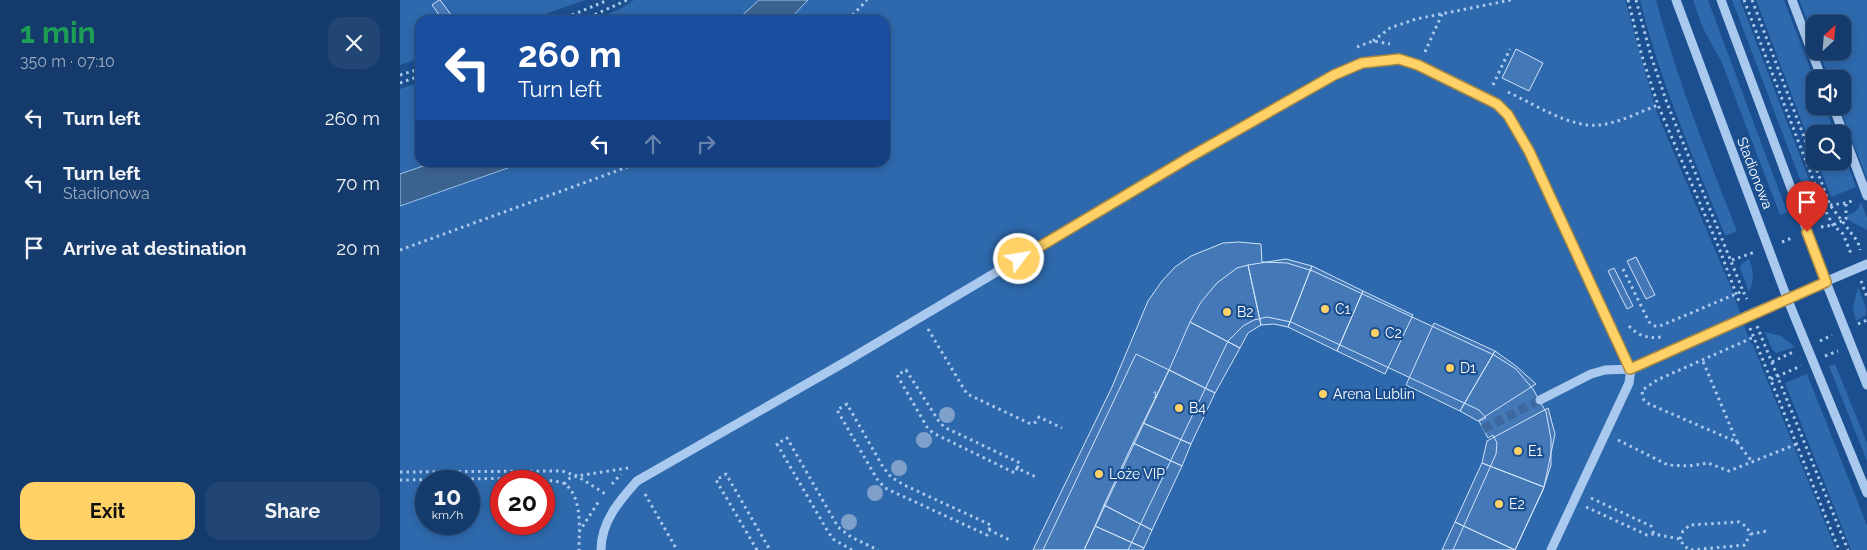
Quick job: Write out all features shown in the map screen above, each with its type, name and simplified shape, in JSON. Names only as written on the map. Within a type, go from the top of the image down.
[{"type":"street","name":"Stadionowa","points":[[1676,0],[1768,247],[1867,493]]},
{"type":"street","name":"Stadionowa","points":[[1720,0],[1826,282],[1867,385]]},
{"type":"street","points":[[1792,0],[1819,70]]},
{"type":"street","points":[[600,550],[601,538],[608,519],[618,502],[637,481],[921,317],[1190,157],[1334,75],[1362,63],[1399,59],[1418,65],[1497,104],[1508,115],[1529,151],[1630,369],[1629,383],[1551,550]]},
{"type":"street","points":[[1836,115],[1867,196]]},
{"type":"street","points":[[1540,400],[1591,374],[1605,370],[1630,369],[1863,266]]},
{"type":"path","points":[[572,15],[608,0]]},
{"type":"path","points":[[594,15],[627,0]]},
{"type":"path","points":[[853,15],[867,0]]},
{"type":"path","points":[[1349,50],[1373,41],[1390,28],[1416,19],[1511,0]]},
{"type":"path","points":[[1628,0],[1642,56],[1658,105],[1740,303],[1749,315],[1848,550]]},
{"type":"path","points":[[1636,0],[1651,56],[1667,103],[1732,260],[1743,291],[1754,337],[1840,550]]},
{"type":"path","points":[[1744,0],[1824,208],[1833,225],[1843,234],[1863,266]]},
{"type":"path","points":[[1752,0],[1830,205],[1844,220],[1858,242],[1863,266]]},
{"type":"path","points":[[1418,65],[1442,14]]},
{"type":"path","points":[[1373,41],[1392,44]]},
{"type":"path","points":[[1485,81],[1493,85],[1510,49]]},
{"type":"path","points":[[1418,50],[1433,57]]},
{"type":"path","points":[[400,76],[415,71]]},
{"type":"path","points":[[400,83],[415,78]]},
{"type":"path","points":[[1502,89],[1570,122],[1585,125],[1600,125],[1611,122],[1658,105]]},
{"type":"path","points":[[1518,97],[1520,103]]},
{"type":"path","points":[[400,250],[627,167]]},
{"type":"path","points":[[1830,205],[1846,203],[1867,196]]},
{"type":"path","points":[[1844,220],[1846,203]]},
{"type":"path","points":[[1732,260],[1844,220]]},
{"type":"path","points":[[1623,269],[1649,322],[1655,326],[1660,326],[1743,291]]},
{"type":"path","points":[[1731,307],[1740,303]]},
{"type":"path","points":[[921,317],[967,394],[1031,424],[1036,422],[1039,417],[1062,428]]},
{"type":"path","points":[[1627,323],[1631,329],[1641,336],[1652,339],[1663,337]]},
{"type":"path","points":[[1736,442],[1649,404],[1642,395],[1643,389],[1657,380],[1754,337]]},
{"type":"path","points":[[1702,359],[1736,442],[1753,463]]},
{"type":"path","points":[[906,370],[940,424],[1020,463],[1018,468],[1016,473],[933,433],[927,427],[897,375],[906,370]]},
{"type":"path","points":[[1629,383],[1643,389]]},
{"type":"path","points":[[847,404],[883,467],[898,482],[991,525],[989,530],[987,535],[885,488],[877,479],[837,410],[847,404]]},
{"type":"path","points":[[1605,434],[1668,465],[1689,466],[1708,463],[1729,471],[1797,444]]},
{"type":"path","points":[[852,550],[833,539],[777,444],[787,438],[838,527],[851,538],[878,550]]},
{"type":"path","points":[[564,484],[570,478],[577,476],[629,468]]},
{"type":"path","points":[[1018,468],[1038,478]]},
{"type":"path","points":[[400,472],[562,471],[577,476],[618,502]]},
{"type":"path","points":[[757,550],[716,480],[726,474],[770,550]]},
{"type":"path","points":[[400,480],[542,479],[558,481],[564,484],[575,498],[579,528],[579,550]]},
{"type":"path","points":[[645,494],[677,550]]},
{"type":"path","points":[[1654,534],[1651,526],[1590,498],[1586,507],[1647,535],[1654,534],[1680,539],[1684,546],[1690,550],[1745,545],[1750,534]]},
{"type":"path","points":[[1680,539],[1683,531],[1690,526],[1740,522],[1747,528],[1750,534]]},
{"type":"path","points":[[989,530],[1010,540]]},
{"type":"path","points":[[1750,534],[1768,531]]},
{"type":"shaded area","points":[[400,0],[585,0],[542,15],[415,15],[415,60],[400,65]]},
{"type":"shaded area","points":[[634,0],[759,0],[742,15],[606,15]]},
{"type":"shaded area","points":[[759,0],[808,0],[794,15],[742,15]]},
{"type":"shaded area","points":[[808,0],[1625,0],[1657,113],[1732,290],[1750,342],[1753,345],[1836,550],[400,550],[400,206],[511,167],[890,167],[890,15],[794,15]]},
{"type":"shaded area","points":[[1640,0],[1656,0],[1683,88],[1737,231],[1728,235],[1725,235],[1678,119],[1657,60]]},
{"type":"shaded area","points":[[1693,0],[1708,0],[1787,212],[1780,215],[1722,63],[1703,28]]},
{"type":"shaded area","points":[[1732,0],[1740,0],[1817,200],[1809,203]]},
{"type":"shaded area","points":[[1756,0],[1784,0],[1811,70],[1806,70],[1806,115],[1828,115],[1832,125],[1806,125],[1806,133]]},
{"type":"shaded area","points":[[1799,0],[1867,0],[1867,179],[1851,137],[1851,125],[1846,125],[1842,115],[1851,115],[1851,70],[1826,70],[1822,60],[1851,60],[1851,15],[1806,15],[1806,18]]},
{"type":"shaded area","points":[[415,84],[415,167],[420,167],[400,174],[400,89]]},
{"type":"shaded area","points":[[420,167],[511,167],[400,206],[400,174]]},
{"type":"shaded area","points":[[1820,170],[1850,170],[1856,187],[1831,197]]},
{"type":"shaded area","points":[[1861,202],[1867,218],[1867,230],[1850,221],[1845,216],[1857,210]]},
{"type":"shaded area","points":[[1749,259],[1753,276],[1749,292],[1740,268],[1741,264]]},
{"type":"shaded area","points":[[1858,287],[1866,308],[1866,315],[1856,321],[1853,308]]},
{"type":"shaded area","points":[[1765,332],[1781,336],[1795,347],[1776,353],[1772,349]]},
{"type":"shaded area","points":[[1835,364],[1867,443],[1867,461],[1829,366]]},
{"type":"shaded area","points":[[1807,374],[1867,525],[1867,550],[1851,550],[1785,383]]},
{"type":"building","points":[[440,0],[451,15],[439,15],[432,5]]},
{"type":"building","points":[[1516,49],[1543,63],[1529,91],[1502,78]]},
{"type":"building","points":[[1223,243],[1261,244],[1262,262],[1287,263],[1313,271],[1494,355],[1516,369],[1533,389],[1546,412],[1551,439],[1551,465],[1543,490],[1515,550],[1453,550],[1496,454],[1497,443],[1493,435],[1488,438],[1479,421],[1486,418],[1479,410],[1291,322],[1267,317],[1254,320],[1243,326],[1228,341],[1128,550],[1033,550],[1112,387],[1148,301],[1175,267],[1191,256]]},
{"type":"building","points":[[1636,257],[1655,295],[1646,299],[1627,261]]},
{"type":"building","points":[[1286,259],[1312,266],[1288,327],[1274,324],[1261,325],[1248,265]]},
{"type":"building","name":"B2","points":[[1248,265],[1261,325],[1248,333],[1240,348],[1190,322],[1201,302],[1217,283],[1237,268]]},
{"type":"building","name":"C1","points":[[1312,266],[1363,291],[1337,351],[1288,327]]},
{"type":"building","points":[[1614,268],[1633,306],[1627,309],[1608,271]]},
{"type":"building","name":"C2","points":[[1363,291],[1413,315],[1385,374],[1337,351]]},
{"type":"building","points":[[1190,322],[1240,348],[1215,393],[1169,370]]},
{"type":"building","name":"D1","points":[[1434,323],[1495,351],[1460,411],[1406,385]]},
{"type":"building","points":[[1495,351],[1536,384],[1478,421],[1460,411]]},
{"type":"building","name":"Loże VIP","points":[[1136,354],[1169,370],[1084,550],[1043,550]]},
{"type":"building","name":"B4","points":[[1169,370],[1215,393],[1191,444],[1143,423]]},
{"type":"building","name":"E1","points":[[1548,408],[1555,434],[1544,487],[1482,463],[1487,441]]},
{"type":"building","points":[[1143,423],[1191,444],[1182,466],[1133,443]]},
{"type":"building","points":[[1133,443],[1182,466],[1152,530],[1104,505]]},
{"type":"building","name":"E2","points":[[1482,463],[1544,487],[1515,550],[1455,522]]},
{"type":"building","points":[[1104,505],[1152,530],[1144,548],[1095,526]]},
{"type":"building","points":[[1455,522],[1515,550],[1442,550]]},
{"type":"building","points":[[1095,526],[1144,548],[1143,550],[1084,550]]},
{"type":"tunnel","points":[[1483,429],[1540,400]]},
{"type":"place","name":"C1","points":[[1325,309]]},
{"type":"place","name":"B2","points":[[1227,312]]},
{"type":"place","name":"C2","points":[[1375,333]]},
{"type":"place","name":"D1","points":[[1450,368]]},
{"type":"place","name":"Arena Lublin","points":[[1323,394]]},
{"type":"place","name":"B4","points":[[1179,408]]},
{"type":"place","name":"E1","points":[[1518,451]]},
{"type":"place","name":"Loże VIP","points":[[1099,474]]},
{"type":"place","name":"E2","points":[[1499,504]]},
{"type":"route","points":[[1019,259],[1190,157],[1334,75],[1362,63],[1399,59],[1418,65],[1497,104],[1508,115],[1529,151],[1630,369],[1752,313],[1826,282],[1807,232]]}]
